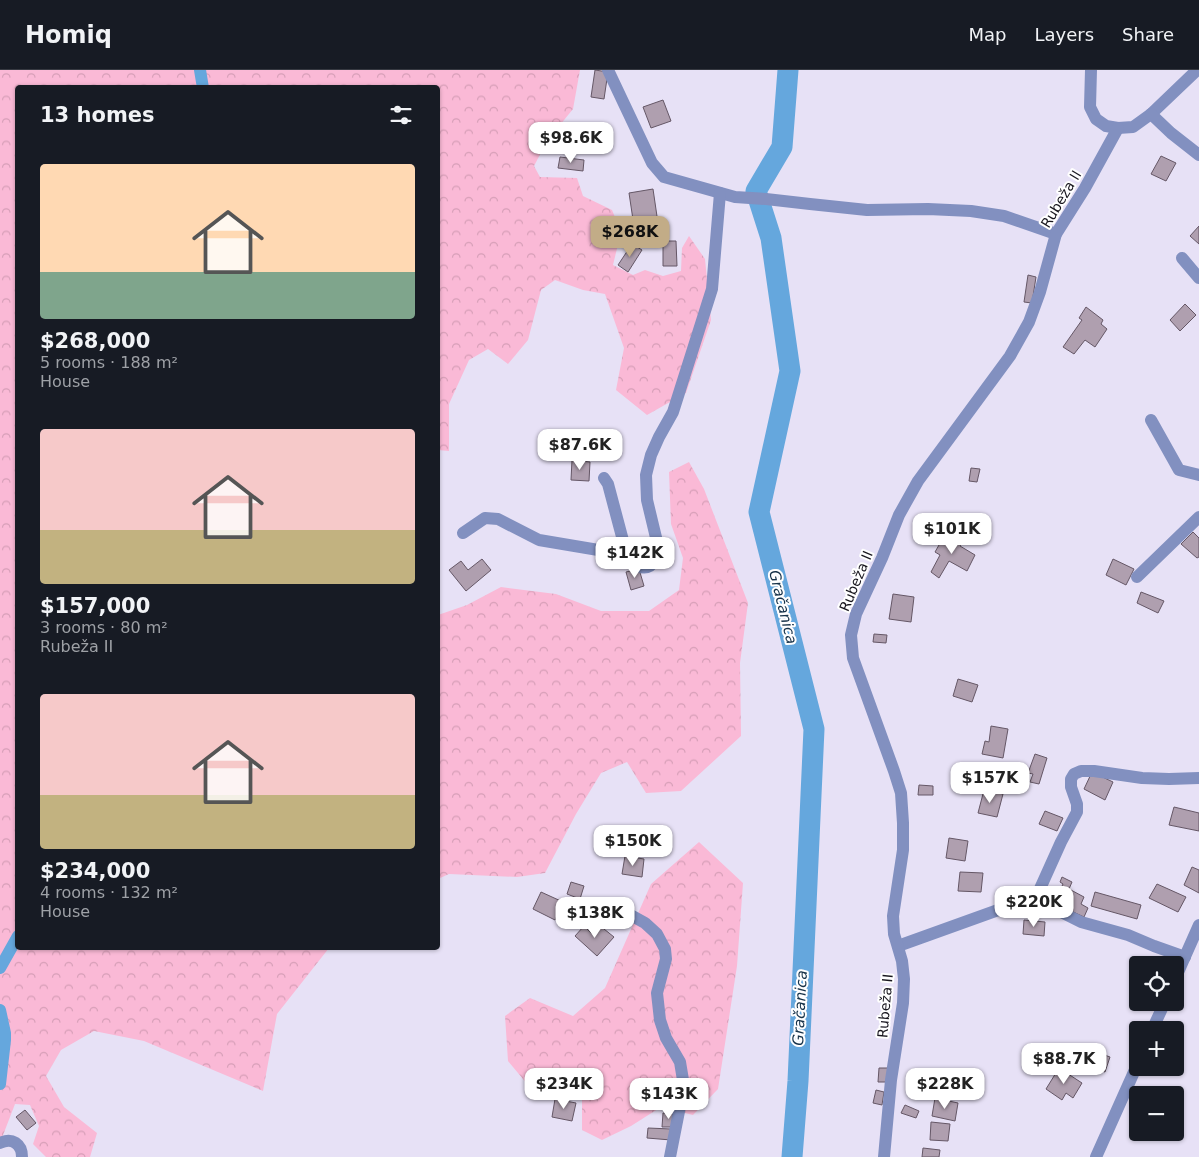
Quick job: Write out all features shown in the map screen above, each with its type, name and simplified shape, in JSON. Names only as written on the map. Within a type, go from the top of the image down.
[{"type":"street","points":[[608,70],[652,163],[664,177],[735,197],[867,210],[928,209],[971,211],[1004,216],[1056,234]]},
{"type":"street","points":[[1090,70],[1090,108],[1096,119],[1101,123],[1118,128],[1133,127],[1151,114],[1197,70]]},
{"type":"street","points":[[1151,114],[1199,155]]},
{"type":"street","name":"Rubeža II","points":[[884,1157],[891,1080],[903,1002],[904,979],[902,961],[894,934],[892,916],[903,850],[903,823],[901,792],[853,658],[851,635],[856,614],[899,515],[918,481],[1010,356],[1029,322],[1040,292],[1056,234],[1085,188],[1118,128]]},
{"type":"street","points":[[604,478],[608,484],[624,548],[634,563],[640,566],[652,566],[658,557],[658,550],[647,500],[646,475],[650,455],[673,412],[712,289],[720,193]]},
{"type":"street","points":[[1182,258],[1199,278]]},
{"type":"street","points":[[1151,420],[1179,470],[1199,475]]},
{"type":"street","points":[[463,533],[485,518],[498,519],[539,540],[628,555]]},
{"type":"street","points":[[1137,577],[1199,518]]},
{"type":"street","points":[[1034,902],[1061,842],[1077,812],[1077,804],[1071,787],[1071,779],[1074,774],[1081,771],[1094,771],[1142,778],[1199,778]]},
{"type":"street","points":[[898,946],[1012,905],[1034,902],[1047,905],[1081,922],[1128,935],[1185,956],[1199,925]]},
{"type":"street","points":[[592,906],[616,907],[645,923],[657,934],[665,949],[666,959],[656,993],[660,1020],[666,1038],[680,1062],[684,1086],[670,1157]]},
{"type":"street","points":[[1096,1157],[1132,1076]]},
{"type":"street","points":[[0,1142],[8,1140],[16,1143],[22,1150],[22,1157]]},
{"type":"green space","points":[[0,70],[580,70],[573,109],[547,141],[534,166],[540,177],[577,178],[583,196],[612,210],[621,232],[613,265],[633,275],[645,270],[663,276],[681,271],[682,248],[689,236],[705,259],[711,320],[686,393],[647,415],[616,390],[624,348],[605,294],[583,290],[555,280],[541,290],[528,340],[508,364],[488,349],[469,360],[449,404],[449,451],[440,450],[440,85],[15,85],[15,950],[327,950],[277,1014],[263,1091],[144,1041],[94,1031],[61,1050],[46,1076],[64,1107],[97,1133],[90,1157],[46,1157],[33,1144],[39,1126],[30,1105],[15,1104],[0,1143]]},
{"type":"green space","points":[[689,462],[704,489],[748,603],[740,663],[741,736],[681,791],[646,793],[627,762],[601,773],[576,814],[545,873],[517,877],[449,874],[440,878],[440,614],[467,605],[501,587],[556,594],[601,611],[649,611],[679,590],[683,558],[671,524],[669,472]]},
{"type":"green space","points":[[699,842],[743,883],[737,966],[718,1089],[693,1115],[661,1107],[631,1126],[602,1140],[582,1130],[582,1099],[558,1087],[533,1091],[508,1061],[505,1016],[530,998],[573,1016],[605,988],[651,884]]},
{"type":"building","points":[[595,70],[608,72],[604,99],[591,97]]},
{"type":"building","points":[[663,100],[671,121],[651,128],[643,107]]},
{"type":"building","points":[[1161,156],[1176,163],[1166,181],[1151,174]]},
{"type":"building","points":[[560,157],[584,160],[583,171],[558,168]]},
{"type":"building","points":[[653,189],[659,230],[635,233],[629,193]]},
{"type":"building","points":[[1199,226],[1199,244],[1190,236]]},
{"type":"building","points":[[663,241],[676,241],[677,266],[663,266]]},
{"type":"building","points":[[632,244],[642,250],[628,272],[618,265]]},
{"type":"building","points":[[1028,275],[1036,277],[1032,303],[1024,302]]},
{"type":"building","points":[[1185,304],[1196,315],[1180,331],[1170,320]]},
{"type":"building","points":[[1086,307],[1103,320],[1101,324],[1107,329],[1095,347],[1085,340],[1074,354],[1063,347],[1082,320],[1079,318]]},
{"type":"building","points":[[572,460],[590,462],[589,481],[571,480]]},
{"type":"building","points":[[971,468],[980,469],[977,482],[969,481]]},
{"type":"building","points":[[958,516],[975,524],[968,540],[951,531]]},
{"type":"building","points":[[947,531],[963,541],[960,546],[975,555],[967,571],[949,561],[939,578],[931,572],[940,555],[935,552]]},
{"type":"building","points":[[1193,532],[1199,538],[1199,557],[1197,558],[1181,544]]},
{"type":"building","points":[[482,559],[491,570],[466,591],[449,570],[461,561],[468,570]]},
{"type":"building","points":[[1113,559],[1134,569],[1126,585],[1106,575]]},
{"type":"building","points":[[639,569],[644,586],[631,590],[626,572]]},
{"type":"building","points":[[1141,592],[1164,601],[1158,613],[1137,603]]},
{"type":"building","points":[[893,594],[914,597],[911,622],[889,619]]},
{"type":"building","points":[[874,634],[887,635],[886,643],[873,642]]},
{"type":"building","points":[[958,679],[978,685],[972,702],[953,696]]},
{"type":"building","points":[[991,726],[1008,729],[1003,758],[982,754],[985,741],[989,742]]},
{"type":"building","points":[[1035,754],[1047,758],[1039,784],[1030,782],[1033,774],[1028,773]]},
{"type":"building","points":[[1092,772],[1113,782],[1105,800],[1084,789]]},
{"type":"building","points":[[919,785],[933,786],[933,795],[918,795]]},
{"type":"building","points":[[984,790],[1003,794],[997,817],[978,813]]},
{"type":"building","points":[[1174,807],[1199,813],[1199,831],[1169,825]]},
{"type":"building","points":[[1045,811],[1063,818],[1057,831],[1039,824]]},
{"type":"building","points":[[949,838],[968,841],[965,861],[946,858]]},
{"type":"building","points":[[625,856],[644,859],[642,877],[622,874]]},
{"type":"building","points":[[1192,867],[1199,870],[1199,893],[1184,885]]},
{"type":"building","points":[[960,872],[983,873],[981,892],[958,891]]},
{"type":"building","points":[[1062,877],[1072,882],[1069,889],[1084,897],[1081,904],[1088,908],[1084,917],[1054,903],[1063,884],[1060,882]]},
{"type":"building","points":[[571,882],[584,886],[580,899],[567,894]]},
{"type":"building","points":[[1157,884],[1186,897],[1178,912],[1149,898]]},
{"type":"building","points":[[541,892],[563,902],[555,920],[533,909]]},
{"type":"building","points":[[1095,892],[1141,905],[1137,919],[1091,906]]},
{"type":"building","points":[[1024,920],[1045,922],[1044,936],[1023,934]]},
{"type":"building","points":[[599,925],[614,937],[597,956],[575,936],[584,926],[592,934]]},
{"type":"building","points":[[1091,1050],[1110,1057],[1105,1072],[1086,1066]]},
{"type":"building","points":[[879,1068],[889,1068],[888,1082],[878,1082]]},
{"type":"building","points":[[1059,1068],[1082,1083],[1073,1098],[1066,1093],[1062,1100],[1046,1089]]},
{"type":"building","points":[[876,1090],[884,1092],[882,1105],[873,1103]]},
{"type":"building","points":[[935,1098],[958,1103],[955,1121],[932,1116]]},
{"type":"building","points":[[555,1099],[576,1103],[572,1121],[552,1117]]},
{"type":"building","points":[[905,1105],[919,1111],[916,1118],[901,1113]]},
{"type":"building","points":[[25,1110],[36,1123],[27,1130],[16,1117]]},
{"type":"building","points":[[663,1113],[677,1115],[676,1127],[662,1127]]},
{"type":"building","points":[[931,1122],[950,1124],[948,1141],[930,1140]]},
{"type":"building","points":[[648,1128],[671,1129],[671,1140],[647,1138]]},
{"type":"building","points":[[923,1148],[940,1150],[939,1157],[922,1157]]},
{"type":"waterway","points":[[200,70],[202,85]]},
{"type":"waterway","name":"Gračanica","points":[[788,70],[782,147],[756,191],[771,238],[790,371],[759,512],[814,729],[798,1081],[792,1157]]},
{"type":"waterway","points":[[0,968],[15,941]]},
{"type":"waterway","points":[[0,1010],[5,1033],[0,1084]]}]
